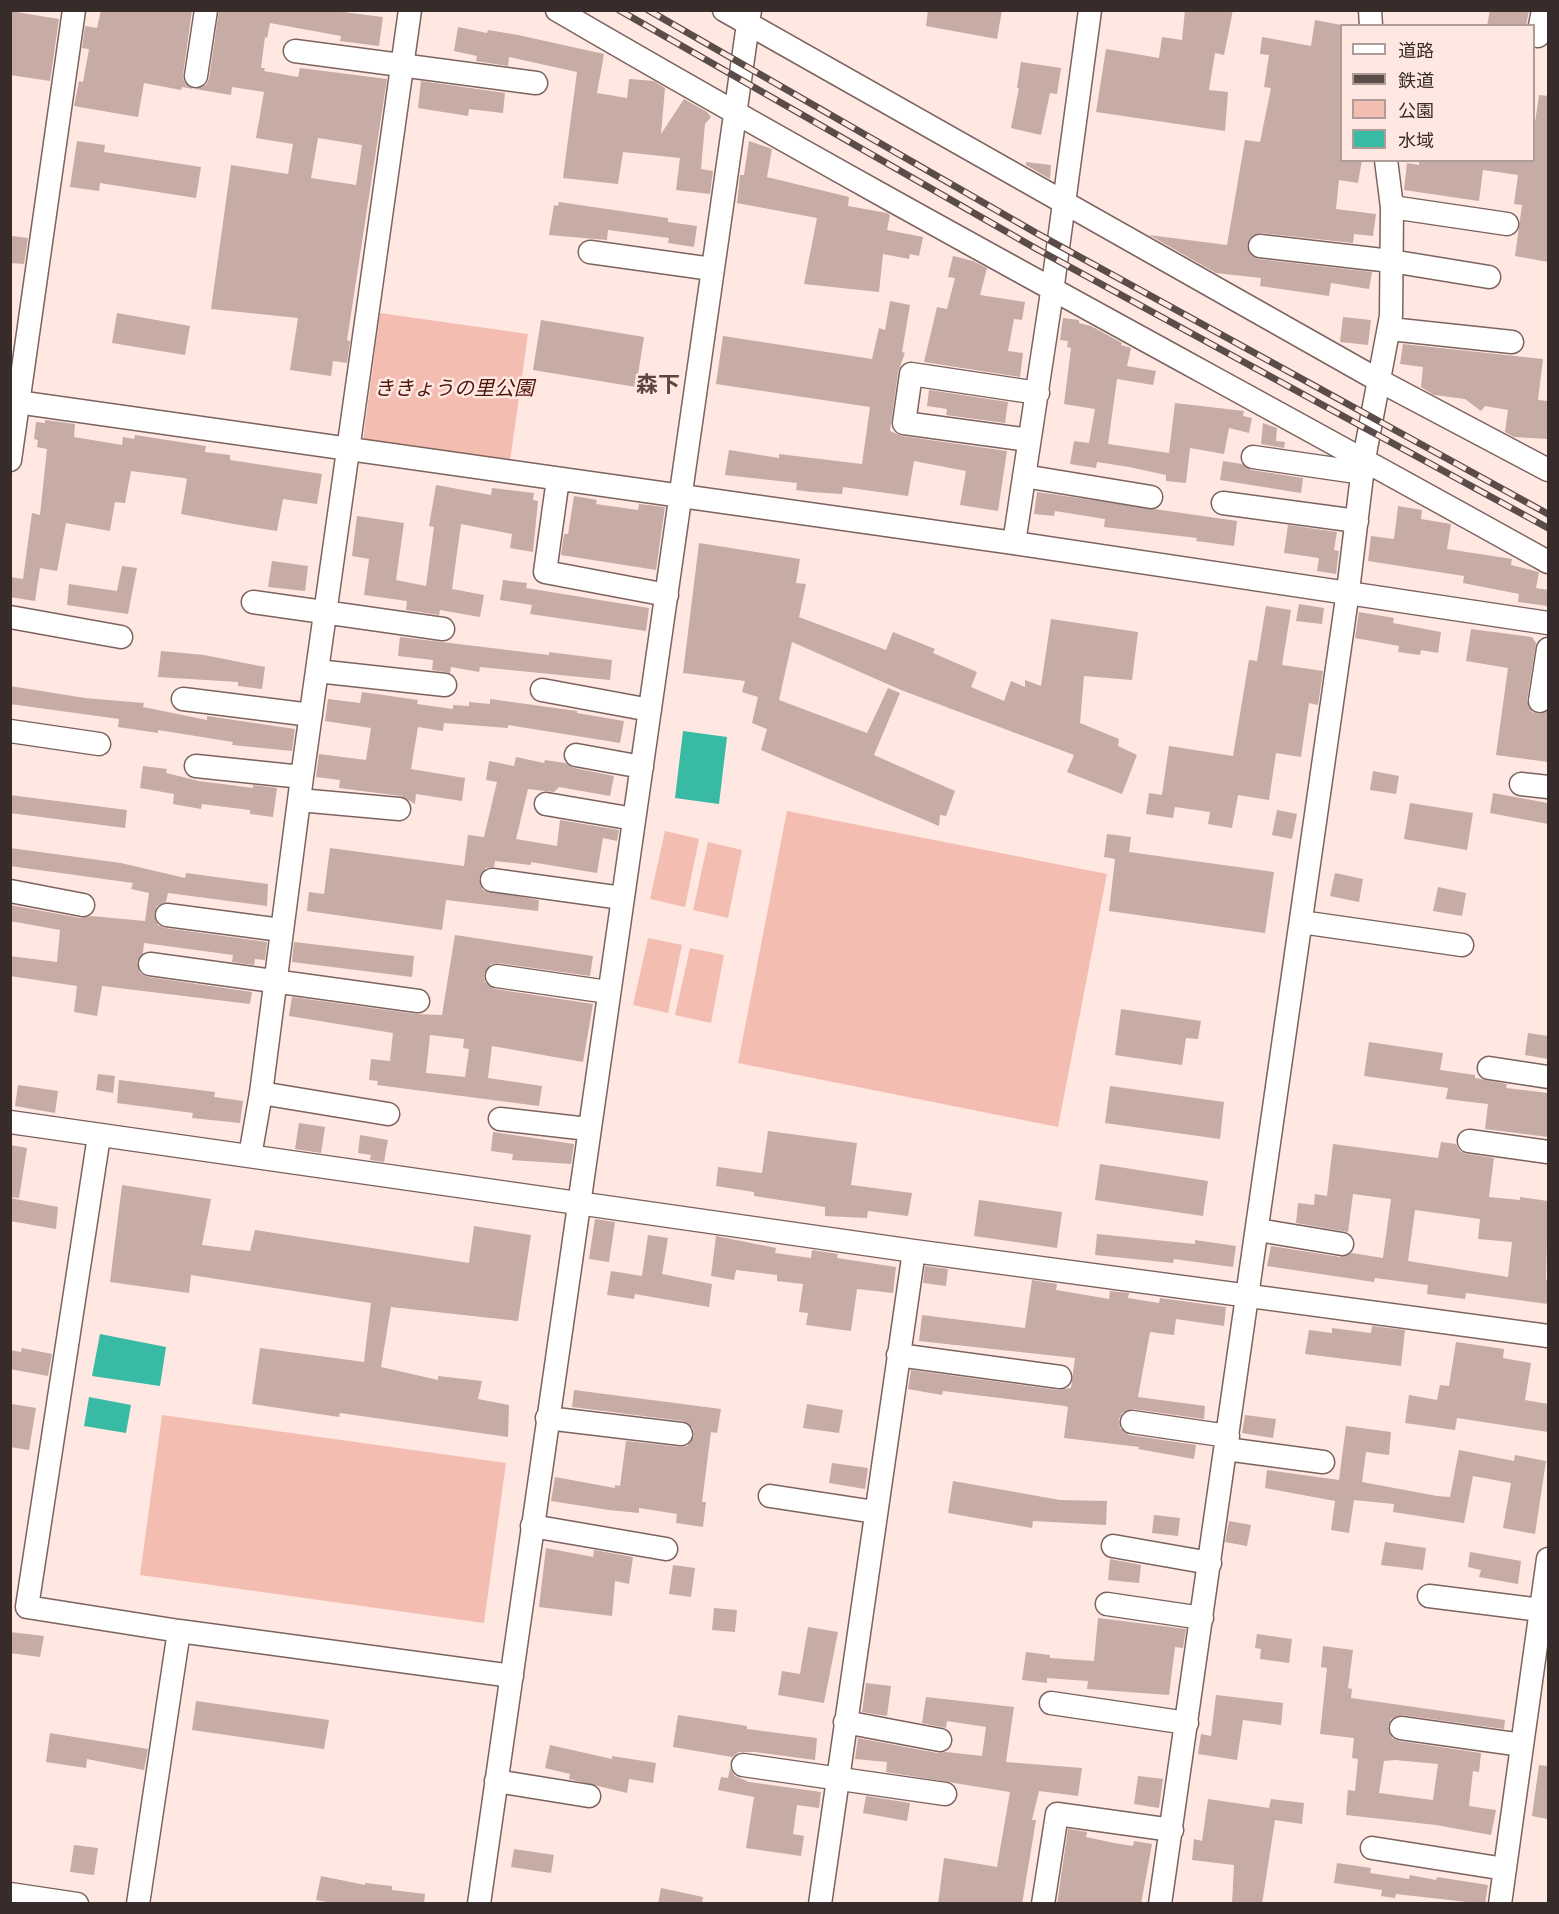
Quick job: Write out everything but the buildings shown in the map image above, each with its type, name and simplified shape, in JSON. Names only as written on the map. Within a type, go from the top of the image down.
[{"type":"street","points":[[10,460],[15,402],[74,10]]},
{"type":"street","points":[[196,76],[206,10]]},
{"type":"street","points":[[250,1156],[261,1093],[302,777],[410,10]]},
{"type":"street","points":[[557,10],[735,115],[1363,466],[1548,562]]},
{"type":"street","points":[[724,10],[749,18],[1065,204],[1378,380],[1548,470]]},
{"type":"street","points":[[1014,543],[1065,204],[1090,10]]},
{"type":"street","points":[[1538,36],[1543,10]]},
{"type":"street","points":[[479,1904],[588,1129],[682,497],[712,268],[749,18]]},
{"type":"street","points":[[295,51],[536,83]]},
{"type":"street","points":[[1160,1904],[1249,1294],[1348,591],[1363,466],[1378,380],[1390,329],[1392,207],[1386,162]]},
{"type":"street","points":[[1392,207],[1507,224]]},
{"type":"street","points":[[1260,246],[1391,261],[1490,277]]},
{"type":"street","points":[[590,252],[712,268]]},
{"type":"street","points":[[1390,329],[1512,342]]},
{"type":"street","points":[[1029,440],[903,423],[911,374],[1038,393]]},
{"type":"street","points":[[15,402],[1348,591],[1548,623]]},
{"type":"street","points":[[1254,457],[1363,466]]},
{"type":"street","points":[[1024,476],[1150,497]]},
{"type":"street","points":[[558,479],[545,572],[667,595]]},
{"type":"street","points":[[1223,503],[1357,521]]},
{"type":"street","points":[[253,602],[443,629]]},
{"type":"street","points":[[10,617],[121,637]]},
{"type":"street","points":[[1540,701],[1548,649]]},
{"type":"street","points":[[317,671],[446,686]]},
{"type":"street","points":[[542,690],[650,710]]},
{"type":"street","points":[[183,699],[311,715]]},
{"type":"street","points":[[10,731],[99,744]]},
{"type":"street","points":[[576,754],[642,767]]},
{"type":"street","points":[[196,766],[302,777]]},
{"type":"street","points":[[1521,784],[1548,787]]},
{"type":"street","points":[[299,800],[399,809]]},
{"type":"street","points":[[546,804],[634,819]]},
{"type":"street","points":[[492,880],[622,898]]},
{"type":"street","points":[[10,891],[83,905]]},
{"type":"street","points":[[167,915],[281,930]]},
{"type":"street","points":[[1301,922],[1462,945]]},
{"type":"street","points":[[150,964],[418,1001]]},
{"type":"street","points":[[497,976],[608,992]]},
{"type":"street","points":[[1489,1068],[1548,1077]]},
{"type":"street","points":[[261,1093],[388,1114]]},
{"type":"street","points":[[500,1119],[588,1129]]},
{"type":"street","points":[[10,1122],[914,1251],[1249,1294],[1548,1336]]},
{"type":"street","points":[[99,1136],[27,1607],[179,1631],[512,1676]]},
{"type":"street","points":[[1469,1141],[1548,1152]]},
{"type":"street","points":[[1258,1230],[1342,1244]]},
{"type":"street","points":[[820,1904],[914,1251]]},
{"type":"street","points":[[898,1355],[1060,1377]]},
{"type":"street","points":[[547,1418],[681,1434]]},
{"type":"street","points":[[1132,1422],[1323,1462]]},
{"type":"street","points":[[770,1496],[875,1512]]},
{"type":"street","points":[[532,1526],[666,1549]]},
{"type":"street","points":[[1113,1546],[1210,1563]]},
{"type":"street","points":[[1500,1904],[1548,1559]]},
{"type":"street","points":[[1429,1596],[1541,1610]]},
{"type":"street","points":[[1107,1604],[1202,1618]]},
{"type":"street","points":[[138,1904],[179,1631]]},
{"type":"street","points":[[1051,1703],[1187,1723]]},
{"type":"street","points":[[845,1722],[940,1740]]},
{"type":"street","points":[[1401,1728],[1522,1745]]},
{"type":"street","points":[[743,1766],[837,1777],[945,1794]]},
{"type":"street","points":[[496,1780],[589,1796]]},
{"type":"street","points":[[1043,1904],[1057,1814],[1172,1830]]},
{"type":"street","points":[[1372,1848],[1505,1869]]},
{"type":"street","points":[[10,1894],[77,1904]]},
{"type":"green space","name":"ききょうの里公園","points":[[380,313],[528,334],[510,461],[363,441]]},
{"type":"green space","points":[[787,811],[1107,874],[1058,1127],[738,1063]]},
{"type":"green space","points":[[665,831],[699,839],[685,907],[650,899]]},
{"type":"green space","points":[[708,842],[742,850],[728,918],[693,910]]},
{"type":"green space","points":[[648,938],[682,945],[668,1013],[633,1005]]},
{"type":"green space","points":[[690,948],[724,955],[711,1023],[675,1015]]},
{"type":"green space","points":[[162,1415],[506,1463],[484,1623],[140,1575]]},
{"type":"water","points":[[683,731],[727,737],[719,804],[675,798]]},
{"type":"water","points":[[100,1334],[166,1347],[160,1386],[92,1376]]},
{"type":"water","points":[[89,1397],[131,1405],[126,1433],[84,1426]]},
{"type":"railway","points":[[619,10],[1035,248],[1548,528]]},
{"type":"railway","points":[[648,10],[1038,234],[1548,514]]},
{"type":"district","name":"森下","points":[[658,386]]}]
